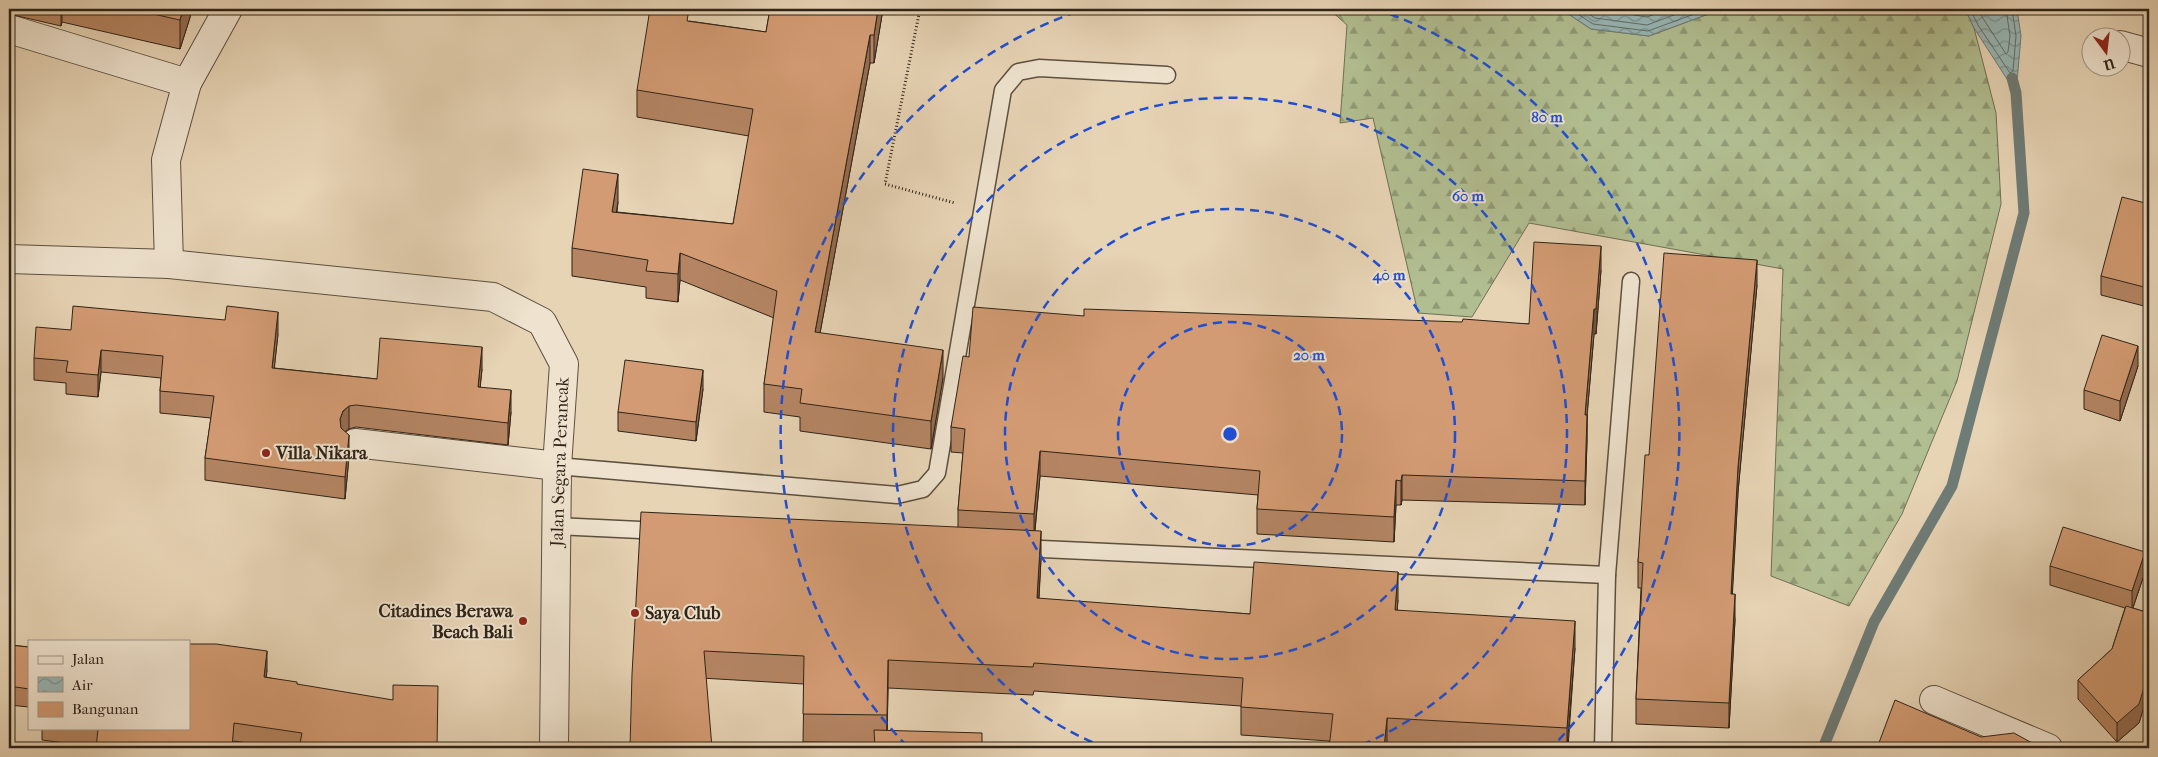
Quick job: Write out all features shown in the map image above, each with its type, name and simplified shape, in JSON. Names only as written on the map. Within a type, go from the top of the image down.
[{"type":"street","points":[[168,264],[166,160],[187,82],[228,9]]},
{"type":"street","points":[[9,29],[187,82]]},
{"type":"street","points":[[2130,48],[2149,54]]},
{"type":"street","name":"Jalan Segara Perancak","points":[[9,259],[168,264],[493,297],[542,322],[564,364],[557,466],[554,748]]},
{"type":"street","points":[[355,443],[557,466]]},
{"type":"street","points":[[1934,700],[2048,748]]},
{"type":"lane","points":[[557,466],[897,495],[923,489],[938,473],[1003,90],[1018,72],[1039,68],[1168,75]]},
{"type":"lane","points":[[1603,748],[1607,575],[1631,281]]},
{"type":"lane","points":[[556,526],[675,532]]},
{"type":"lane","points":[[1002,547],[1607,575]]},
{"type":"path","points":[[920,9],[885,184],[982,210]]},
{"type":"green space","points":[[1329,9],[1561,9],[1591,29],[1649,36],[1722,9],[1965,9],[1974,28],[1996,113],[2001,204],[1957,381],[1902,514],[1849,606],[1771,576],[1783,269],[1529,223],[1472,317],[1418,313],[1373,118],[1340,123],[1347,25]]},
{"type":"water","points":[[1561,9],[1722,9],[1649,36],[1591,29]]},
{"type":"water","points":[[1965,9],[2017,9],[2021,36],[2016,93],[1974,28]]},
{"type":"building","points":[[131,9],[183,9],[180,20]]},
{"type":"building","points":[[650,9],[689,9],[687,21],[766,32],[770,9],[878,9],[874,35],[870,35],[815,332],[943,350],[931,421],[800,403],[802,389],[764,384],[777,291],[680,253],[678,274],[646,271],[648,260],[572,248],[583,169],[618,174],[612,212],[733,224],[753,109],[637,90]]},
{"type":"building","points":[[2122,197],[2149,204],[2149,268],[2144,287],[2101,276]]},
{"type":"building","points":[[1534,242],[1601,246],[1585,415],[1587,415],[1585,481],[1402,475],[1401,481],[1396,480],[1394,517],[1257,509],[1260,471],[1040,451],[1034,514],[958,510],[965,429],[951,427],[963,356],[969,357],[973,307],[1084,316],[1084,309],[1462,322],[1463,319],[1529,324]]},
{"type":"building","points":[[1664,253],[1757,260],[1738,467],[1731,594],[1735,594],[1729,703],[1636,699],[1643,563],[1638,562],[1645,455],[1649,455]]},
{"type":"building","points":[[73,306],[225,320],[227,306],[278,312],[272,368],[377,379],[380,338],[482,347],[478,387],[511,390],[508,423],[356,405],[349,406],[343,411],[340,419],[341,428],[349,435],[345,477],[205,458],[214,396],[160,391],[163,356],[101,350],[98,375],[66,372],[68,361],[34,358],[36,327],[71,330]]},
{"type":"building","points":[[2102,335],[2138,346],[2120,401],[2084,390]]},
{"type":"building","points":[[625,360],[703,370],[696,422],[618,412]]},
{"type":"building","points":[[641,512],[1041,531],[1037,598],[1250,614],[1254,562],[1398,572],[1395,610],[1575,621],[1567,728],[1387,718],[1384,748],[1329,748],[1333,714],[1241,707],[1243,678],[1034,663],[1033,667],[888,660],[887,715],[803,714],[804,656],[704,651],[712,748],[630,748]]},
{"type":"building","points":[[2063,527],[2145,552],[2132,591],[2050,566]]},
{"type":"building","points":[[2126,606],[2149,613],[2149,671],[2139,704],[2117,723],[2078,680],[2112,649]]},
{"type":"building","points":[[190,644],[216,644],[267,651],[264,677],[297,682],[297,684],[393,700],[393,685],[438,686],[437,748],[299,748],[302,733],[234,723],[232,748],[96,748],[98,730],[190,730]]},
{"type":"building","points":[[9,645],[28,647],[28,689],[9,686]]},
{"type":"building","points":[[1895,700],[1981,737],[2014,733],[2041,748],[1877,748]]},
{"type":"building","points":[[874,730],[982,733],[982,748],[875,748]]},
{"type":"waterway","points":[[1823,748],[1874,622],[1952,486],[2024,213],[2016,93],[2012,78]]},
{"type":"place","name":"Villa Nikara","points":[[266,453]]},
{"type":"place","name":"Saya Club","points":[[635,613]]},
{"type":"place","name":"Citadines Berawa Beach Bali","points":[[523,621]]}]
